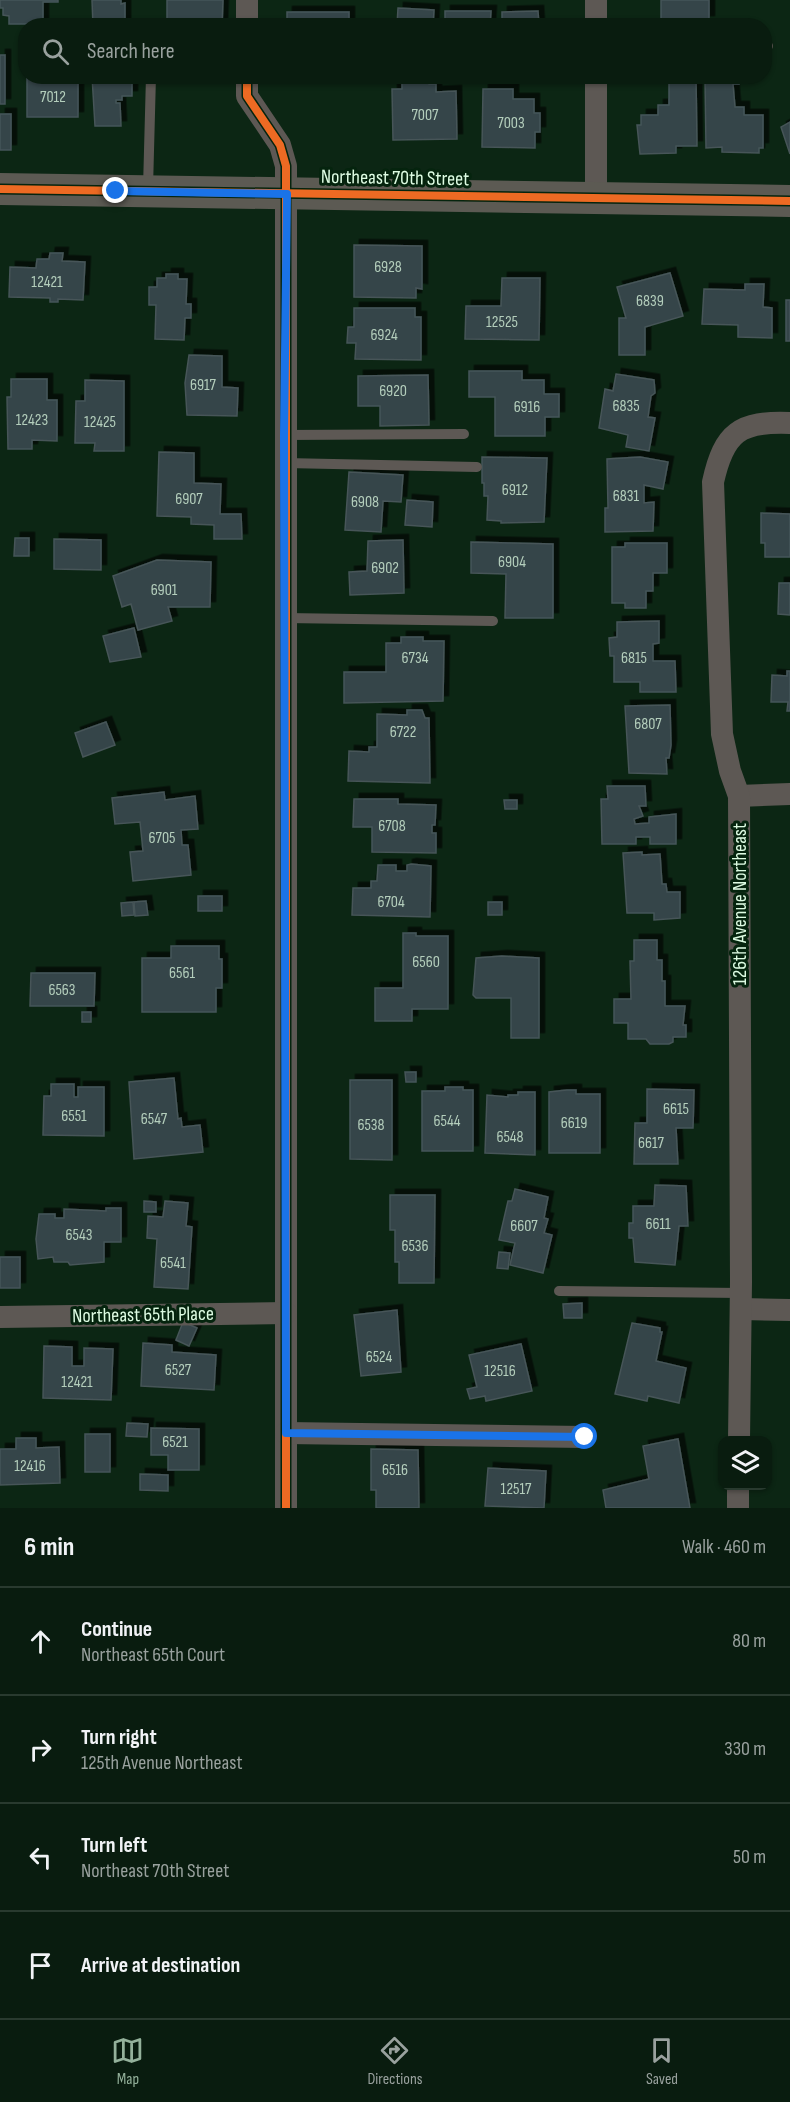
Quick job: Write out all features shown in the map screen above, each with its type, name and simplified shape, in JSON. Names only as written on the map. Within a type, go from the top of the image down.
[{"type":"main road","name":"Northeast 70th Street","points":[[0,189],[790,201]]},
{"type":"street","points":[[247,0],[247,18]]},
{"type":"street","points":[[596,0],[596,18]]},
{"type":"street","points":[[247,84],[247,96],[280,145],[286,166],[287,194],[284,435],[286,1508]]},
{"type":"street","points":[[596,84],[596,197]]},
{"type":"street","name":"126th Avenue Northeast","points":[[739,1436],[741,1301],[739,796],[730,771],[722,734],[713,482],[721,455],[737,432],[761,422],[790,423]]},
{"type":"street","points":[[739,796],[790,794]]},
{"type":"street","points":[[741,1301],[790,1310]]},
{"type":"street","name":"Northeast 65th Place","points":[[0,1317],[286,1313]]},
{"type":"street","points":[[286,1433],[585,1437]]},
{"type":"street","points":[[738,1490],[738,1508]]},
{"type":"lane","points":[[148,192],[151,84]]},
{"type":"lane","points":[[284,435],[464,434]]},
{"type":"lane","points":[[284,463],[477,467]]},
{"type":"lane","points":[[285,618],[493,621]]},
{"type":"lane","points":[[560,1291],[741,1301]]},
{"type":"building","points":[[0,0],[58,0],[58,2],[43,2],[43,18],[18,18],[18,24],[9,24],[9,16],[3,15],[3,8],[0,8]]},
{"type":"building","points":[[92,0],[121,0],[121,4],[125,3],[125,18],[93,18]]},
{"type":"building","points":[[167,0],[223,0],[222,18],[167,18]]},
{"type":"building","points":[[661,0],[709,0],[709,18],[661,18]]},
{"type":"building","points":[[398,8],[434,10],[434,18],[397,18]]},
{"type":"building","points":[[445,11],[491,11],[491,18],[445,18]]},
{"type":"building","points":[[538,11],[538,18],[502,18],[502,12]]},
{"type":"building","points":[[287,12],[349,12],[349,18],[287,18]]},
{"type":"building","points":[[0,55],[5,55],[5,104],[0,104]]},
{"type":"building","points":[[27,84],[78,84],[78,117],[27,117]]},
{"type":"building","points":[[92,84],[132,84],[132,96],[122,96],[122,100],[116,100],[116,103],[120,103],[121,126],[95,126]]},
{"type":"building","points":[[402,84],[436,84],[436,92],[456,91],[457,139],[393,140],[392,89],[402,89]]},
{"type":"building","points":[[669,84],[696,84],[697,146],[676,146],[676,153],[640,154],[637,125],[641,125],[641,115],[658,115],[658,105],[669,105]]},
{"type":"building","points":[[705,84],[733,84],[735,107],[744,107],[744,115],[763,115],[763,148],[759,148],[759,153],[722,152],[722,147],[706,148]]},
{"type":"building","points":[[483,89],[513,89],[513,99],[534,99],[534,113],[540,113],[540,132],[535,132],[535,148],[482,147]]},
{"type":"building","points":[[0,114],[11,114],[11,150],[0,150]]},
{"type":"building","points":[[790,122],[790,154],[781,127]]},
{"type":"building","points":[[354,245],[422,246],[422,289],[416,288],[416,298],[354,297]]},
{"type":"building","points":[[50,253],[63,253],[62,261],[85,262],[83,300],[58,299],[58,302],[50,302],[50,298],[9,297],[10,267],[36,268],[37,259],[49,259]]},
{"type":"building","points":[[670,273],[683,316],[645,327],[645,355],[619,355],[619,318],[626,318],[617,287]]},
{"type":"building","points":[[166,274],[178,274],[178,279],[187,279],[186,304],[191,304],[191,318],[185,318],[184,340],[155,339],[156,305],[149,305],[149,287],[157,287],[157,278],[166,278]]},
{"type":"building","points":[[502,278],[540,278],[539,340],[465,339],[466,306],[501,306]]},
{"type":"building","points":[[745,284],[764,284],[763,307],[772,308],[772,338],[738,337],[738,325],[702,324],[704,289],[745,290]]},
{"type":"building","points":[[786,300],[790,300],[790,341],[786,341]]},
{"type":"building","points":[[354,308],[415,308],[415,317],[421,317],[421,360],[355,359],[356,343],[347,343],[348,327],[354,327]]},
{"type":"building","points":[[189,355],[222,356],[222,387],[238,388],[237,416],[187,415],[185,383]]},
{"type":"building","points":[[469,371],[522,371],[522,380],[544,380],[544,394],[559,394],[559,417],[545,417],[545,436],[495,436],[495,397],[469,397]]},
{"type":"building","points":[[616,374],[654,380],[655,393],[651,396],[648,417],[655,418],[649,451],[626,447],[628,435],[599,428],[605,389],[613,391]]},
{"type":"building","points":[[428,375],[429,425],[380,426],[380,406],[358,406],[358,376]]},
{"type":"building","points":[[11,379],[47,379],[47,400],[57,400],[57,441],[32,440],[32,449],[8,449],[7,397],[11,397]]},
{"type":"building","points":[[85,380],[124,381],[124,451],[94,451],[95,443],[75,443],[76,401],[85,401]]},
{"type":"building","points":[[159,452],[194,453],[194,483],[221,484],[220,514],[241,514],[242,539],[214,539],[214,525],[191,524],[191,517],[157,516]]},
{"type":"building","points":[[482,457],[547,458],[544,522],[501,523],[501,521],[487,520],[488,496],[484,496],[484,483],[482,483]]},
{"type":"building","points":[[640,457],[668,462],[663,489],[644,485],[644,503],[654,502],[653,531],[605,532],[605,508],[608,508],[607,459]]},
{"type":"building","points":[[349,472],[403,475],[401,502],[383,501],[381,532],[345,530]]},
{"type":"building","points":[[407,500],[433,502],[432,527],[405,525]]},
{"type":"building","points":[[761,513],[790,514],[790,557],[765,557],[765,543],[761,543]]},
{"type":"building","points":[[15,538],[29,538],[29,556],[14,556]]},
{"type":"building","points":[[54,539],[101,540],[101,570],[54,569]]},
{"type":"building","points":[[403,540],[404,593],[350,595],[349,572],[367,571],[368,541]]},
{"type":"building","points":[[471,542],[553,544],[553,618],[505,618],[506,574],[471,573]]},
{"type":"building","points":[[625,543],[667,543],[667,573],[653,573],[653,591],[646,591],[646,608],[625,608],[625,603],[612,603],[612,547],[625,547]]},
{"type":"building","points":[[157,560],[211,562],[210,607],[168,607],[172,621],[138,630],[131,604],[122,607],[113,576]]},
{"type":"building","points":[[779,583],[790,583],[790,615],[778,614]]},
{"type":"building","points":[[659,621],[659,643],[653,644],[653,661],[675,661],[676,692],[640,692],[640,682],[614,682],[614,656],[610,656],[609,638],[617,637],[617,622]]},
{"type":"building","points":[[134,628],[141,657],[110,662],[103,636]]},
{"type":"building","points":[[401,637],[423,637],[423,641],[444,641],[443,701],[344,703],[344,672],[386,672],[386,643],[401,643]]},
{"type":"building","points":[[787,671],[790,671],[790,711],[787,711],[788,702],[771,702],[772,675],[787,676]]},
{"type":"building","points":[[670,705],[671,745],[669,758],[666,758],[667,774],[629,773],[625,706]]},
{"type":"building","points":[[407,710],[422,710],[425,718],[429,718],[430,783],[348,781],[349,751],[369,752],[369,747],[377,747],[377,714],[407,715]]},
{"type":"building","points":[[106,722],[115,745],[83,757],[75,733]]},
{"type":"building","points":[[607,786],[645,786],[646,806],[639,806],[643,816],[634,819],[635,824],[649,823],[649,817],[676,814],[676,844],[650,844],[650,837],[636,837],[636,844],[602,844],[601,799],[608,799]]},
{"type":"building","points":[[164,792],[165,800],[195,796],[198,829],[181,830],[182,845],[188,845],[191,875],[133,881],[130,852],[143,851],[140,822],[115,824],[112,798]]},
{"type":"building","points":[[354,799],[398,799],[398,804],[436,805],[435,825],[432,825],[432,833],[436,833],[436,853],[372,852],[372,827],[353,827]]},
{"type":"building","points":[[504,800],[517,800],[517,809],[505,809]]},
{"type":"building","points":[[642,852],[642,855],[660,854],[662,884],[666,884],[667,892],[680,892],[680,918],[654,920],[654,913],[627,913],[623,853]]},
{"type":"building","points":[[378,865],[396,865],[396,871],[407,871],[407,865],[431,866],[430,917],[352,915],[353,888],[371,888],[371,881],[377,881]]},
{"type":"building","points":[[198,896],[222,896],[222,911],[198,911]]},
{"type":"building","points":[[146,901],[148,915],[135,916],[134,902]]},
{"type":"building","points":[[133,902],[134,915],[122,916],[121,903]]},
{"type":"building","points":[[488,902],[502,902],[502,915],[488,915]]},
{"type":"building","points":[[403,933],[416,933],[416,936],[448,936],[448,1009],[412,1009],[412,1021],[375,1021],[375,988],[403,988]]},
{"type":"building","points":[[634,940],[657,940],[657,960],[662,960],[662,981],[665,981],[665,1006],[685,1006],[683,1025],[686,1025],[686,1037],[673,1037],[673,1042],[669,1044],[650,1044],[646,1039],[628,1039],[628,1023],[614,1023],[614,999],[631,999],[630,961],[634,961]]},
{"type":"building","points":[[171,946],[219,946],[219,959],[222,959],[222,988],[216,988],[216,1012],[142,1012],[142,958],[171,958]]},
{"type":"building","points":[[502,956],[539,958],[539,1038],[511,1038],[511,998],[476,998],[473,995],[476,958]]},
{"type":"building","points":[[31,973],[95,973],[94,1006],[30,1006]]},
{"type":"building","points":[[82,1012],[91,1012],[91,1022],[82,1022]]},
{"type":"building","points":[[405,1072],[416,1072],[416,1082],[406,1082]]},
{"type":"building","points":[[174,1078],[178,1119],[181,1118],[182,1127],[200,1125],[203,1152],[134,1159],[129,1082]]},
{"type":"building","points":[[350,1080],[392,1080],[392,1160],[350,1159]]},
{"type":"building","points":[[51,1084],[74,1084],[74,1097],[78,1097],[78,1087],[104,1087],[104,1136],[43,1135],[44,1096],[51,1096]]},
{"type":"building","points":[[445,1087],[463,1087],[463,1090],[473,1090],[473,1151],[422,1151],[422,1091],[445,1091]]},
{"type":"building","points":[[647,1089],[694,1090],[693,1128],[676,1128],[678,1164],[634,1164],[635,1123],[647,1123]]},
{"type":"building","points":[[576,1090],[576,1094],[600,1094],[600,1153],[549,1153],[549,1092]]},
{"type":"building","points":[[518,1092],[535,1092],[535,1155],[485,1153],[487,1095],[508,1097],[508,1095],[518,1095]]},
{"type":"building","points":[[655,1185],[686,1186],[688,1226],[679,1226],[675,1265],[635,1262],[633,1238],[629,1238],[629,1223],[633,1223],[633,1206],[654,1206]]},
{"type":"building","points":[[515,1189],[548,1197],[544,1218],[548,1219],[544,1233],[552,1235],[543,1273],[510,1265],[515,1243],[499,1240],[508,1201],[512,1201]]},
{"type":"building","points":[[390,1195],[435,1195],[434,1283],[399,1283],[399,1262],[395,1262],[395,1230],[390,1230]]},
{"type":"building","points":[[144,1201],[156,1202],[156,1212],[144,1212]]},
{"type":"building","points":[[165,1201],[188,1203],[186,1226],[192,1227],[188,1289],[154,1287],[157,1239],[147,1238],[148,1216],[163,1217]]},
{"type":"building","points":[[106,1208],[121,1208],[121,1242],[104,1242],[104,1262],[70,1265],[68,1262],[54,1262],[53,1257],[38,1259],[36,1239],[39,1214],[55,1214],[55,1218],[64,1218],[64,1209],[106,1211]]},
{"type":"building","points":[[499,1252],[510,1253],[508,1269],[497,1268]]},
{"type":"building","points":[[0,1257],[20,1257],[20,1288],[0,1288]]},
{"type":"building","points":[[582,1303],[582,1318],[564,1318],[563,1304]]},
{"type":"building","points":[[397,1310],[401,1372],[361,1376],[354,1315]]},
{"type":"building","points":[[183,1322],[197,1328],[189,1346],[176,1340]]},
{"type":"building","points":[[632,1323],[660,1328],[662,1332],[656,1361],[686,1368],[679,1403],[648,1396],[647,1401],[615,1394]]},
{"type":"building","points":[[143,1343],[172,1345],[172,1352],[216,1355],[214,1390],[141,1386]]},
{"type":"building","points":[[521,1344],[532,1391],[486,1401],[485,1396],[470,1399],[467,1389],[477,1387],[469,1355]]},
{"type":"building","points":[[44,1346],[72,1347],[72,1366],[84,1366],[84,1348],[113,1349],[111,1400],[43,1398]]},
{"type":"building","points":[[127,1423],[148,1424],[147,1437],[126,1436]]},
{"type":"building","points":[[151,1428],[199,1429],[199,1470],[168,1470],[168,1455],[151,1455]]},
{"type":"building","points":[[85,1434],[110,1434],[110,1472],[85,1472]]},
{"type":"building","points":[[16,1438],[36,1438],[36,1448],[59,1447],[60,1483],[0,1485],[0,1449],[16,1449]]},
{"type":"building","points":[[678,1439],[690,1508],[606,1508],[603,1490],[649,1479],[643,1446]]},
{"type":"building","points":[[371,1449],[418,1450],[419,1508],[376,1508],[376,1490],[371,1490]]},
{"type":"building","points":[[488,1468],[546,1471],[544,1508],[485,1506]]},
{"type":"building","points":[[140,1474],[168,1475],[168,1491],[140,1490]]},
{"type":"cycle path","points":[[247,84],[247,96],[280,145],[286,166],[286,1508]]},
{"type":"cycle path","points":[[0,189],[790,201]]},
{"type":"route","points":[[116,191],[287,194],[284,435],[286,1433],[585,1437]]}]
